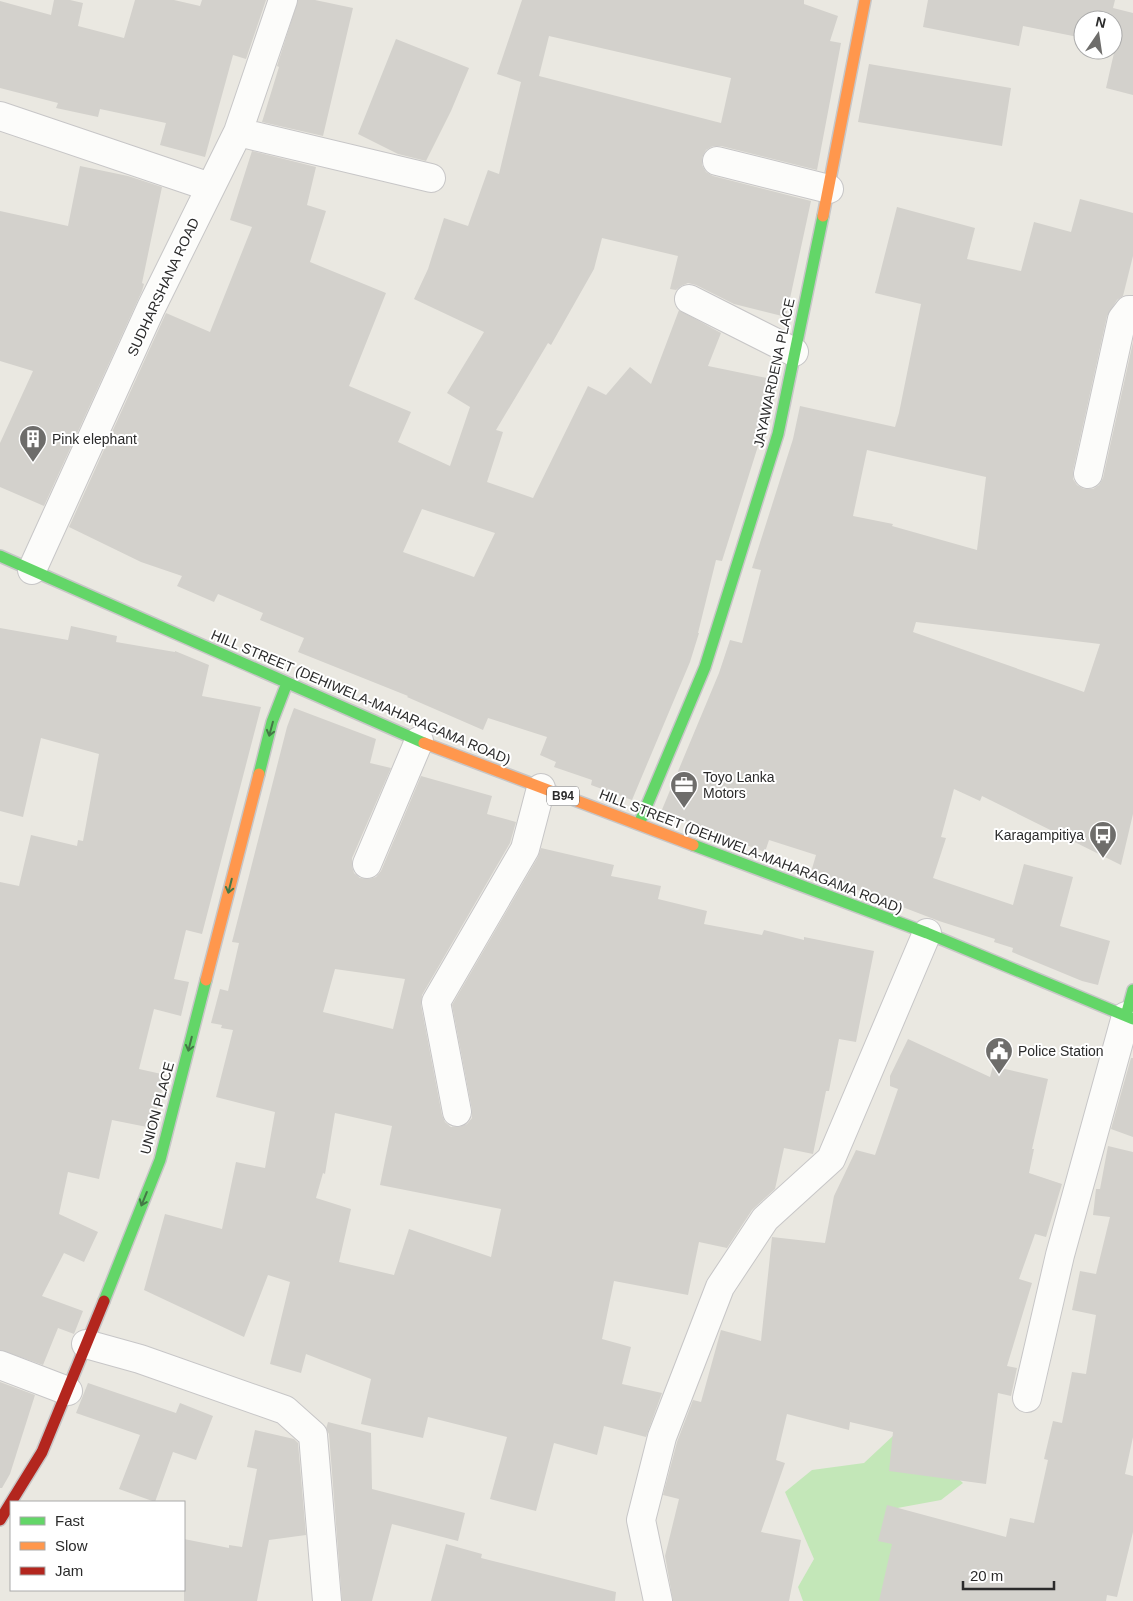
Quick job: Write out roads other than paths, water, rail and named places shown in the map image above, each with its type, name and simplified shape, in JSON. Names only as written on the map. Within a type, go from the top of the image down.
[{"type":"street","name":"SUDHARSHANA ROAD","points":[[32,570],[151,308],[238,132],[283,0]]},
{"type":"street","name":"JAYAWARDENA PLACE","points":[[639,824],[705,667],[778,434],[829,189],[865,0]]},
{"type":"street","points":[[0,116],[210,187]]},
{"type":"street","points":[[238,132],[431,178]]},
{"type":"street","points":[[717,160],[829,189]]},
{"type":"street","points":[[689,299],[794,352]]},
{"type":"street","points":[[1088,474],[1122,320],[1129,310],[1133,310]]},
{"type":"street","name":"HILL STREET (DEHIWELA-MAHARAGAMA ROAD)","points":[[0,556],[420,741],[927,933],[1129,1018]]},
{"type":"street","name":"UNION PLACE","points":[[12,1501],[42,1452],[160,1160],[272,722],[288,683]]},
{"type":"street","points":[[367,864],[420,741]]},
{"type":"street","points":[[457,1112],[436,1002],[526,849],[541,788]]},
{"type":"street","points":[[658,1601],[641,1520],[662,1437],[720,1287],[765,1218],[831,1159],[927,933]]},
{"type":"street","points":[[1027,1398],[1060,1255],[1129,1018],[1133,990]]},
{"type":"street","points":[[86,1344],[140,1359],[284,1410],[314,1435],[327,1601]]},
{"type":"street","points":[[0,1365],[68,1391]]},
{"type":"street","name":"UNION PLACE","points":[[0,1520],[10,1504]]},
{"type":"place","name":"Pink elephant","points":[[33,463]]},
{"type":"place","name":"Toyo Lanka Motors","points":[[684,809]]},
{"type":"place","name":"Karagampitiya","points":[[1103,859]]},
{"type":"place","name":"Police Station","points":[[999,1075]]}]
